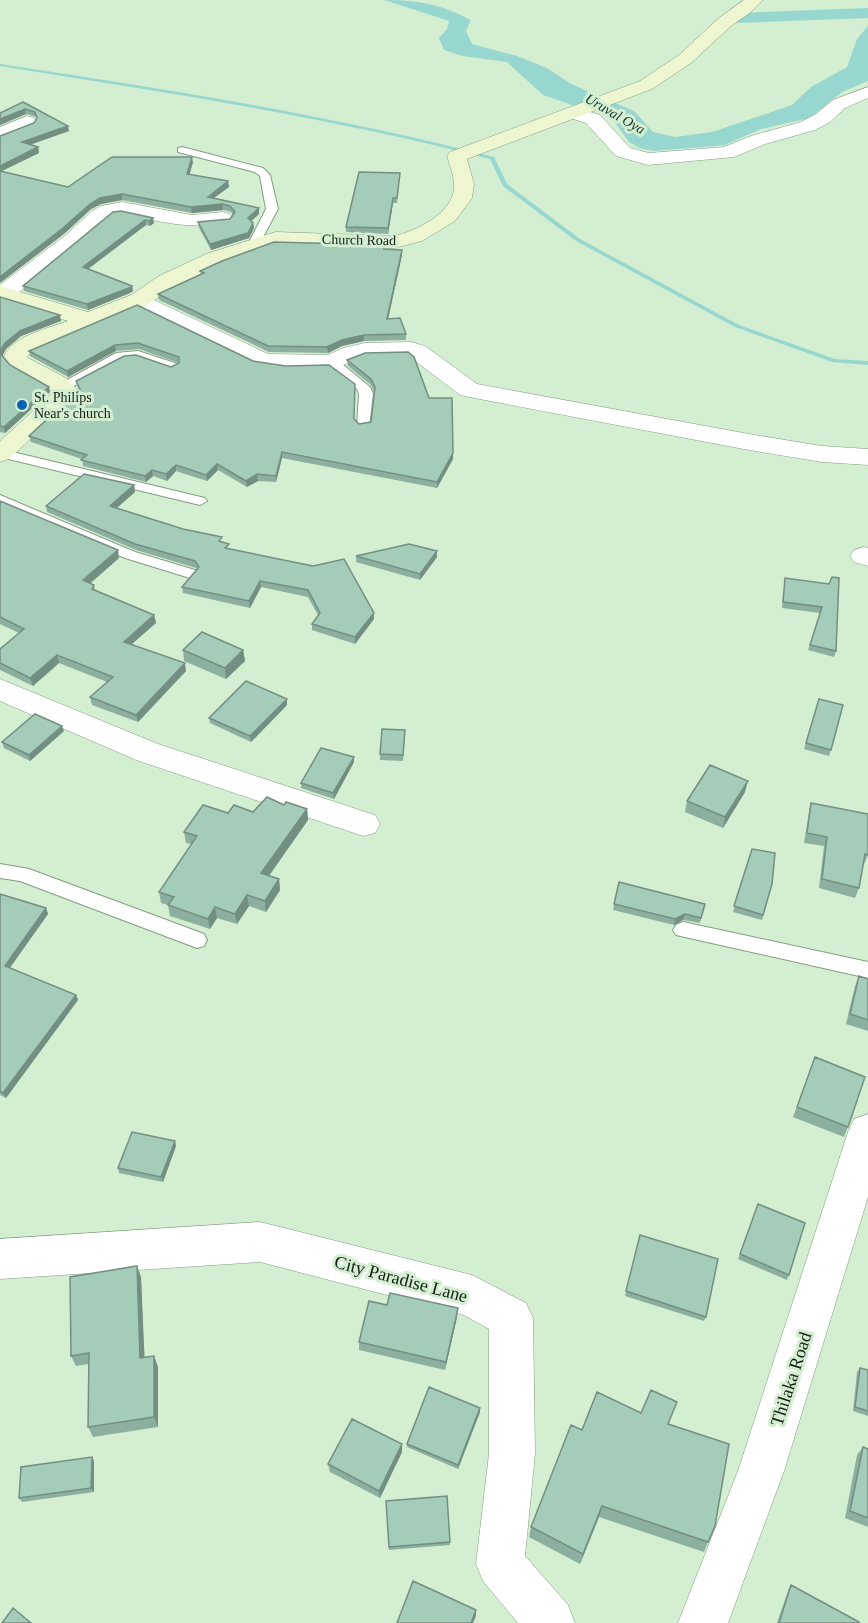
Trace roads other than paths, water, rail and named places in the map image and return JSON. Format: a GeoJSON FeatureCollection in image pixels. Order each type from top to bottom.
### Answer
{"type":"FeatureCollection","features":[{"type":"Feature","properties":{"kind":"street","name":"Church Road"},"geometry":{"type":"LineString","coordinates":[[63,386],[23,366],[15,358],[17,353],[23,346],[139,300],[166,281],[214,259],[276,238],[394,242],[410,240],[453,213],[464,190],[457,156],[505,136],[621,96],[646,85],[676,65],[725,22],[746,9],[747,4],[755,0]]}},
{"type":"Feature","properties":{"kind":"street"},"geometry":{"type":"LineString","coordinates":[[574,113],[593,119],[623,152],[648,159],[727,153],[770,136],[808,126],[823,118],[839,104],[868,92]]}},
{"type":"Feature","properties":{"kind":"street"},"geometry":{"type":"LineString","coordinates":[[0,134],[27,123]]}},
{"type":"Feature","properties":{"kind":"street"},"geometry":{"type":"LineString","coordinates":[[2,294],[74,239],[99,214],[108,210],[122,208],[192,221],[223,218]]}},
{"type":"Feature","properties":{"kind":"street"},"geometry":{"type":"LineString","coordinates":[[2,294],[89,320]]}},
{"type":"Feature","properties":{"kind":"street"},"geometry":{"type":"LineString","coordinates":[[139,300],[262,360],[283,364],[331,362],[350,353],[380,349],[411,349],[417,351],[469,390],[822,454],[868,457]]}},
{"type":"Feature","properties":{"kind":"street"},"geometry":{"type":"LineString","coordinates":[[0,453],[57,405],[68,393],[63,386]]}},
{"type":"Feature","properties":{"kind":"street"},"geometry":{"type":"LineString","coordinates":[[0,689],[147,752],[363,824]]}},
{"type":"Feature","properties":{"kind":"street","name":"Thilaka Road"},"geometry":{"type":"LineString","coordinates":[[703,1623],[761,1471],[860,1186],[868,1132]]}},
{"type":"Feature","properties":{"kind":"street","name":"City Paradise Lane"},"geometry":{"type":"LineString","coordinates":[[0,1259],[260,1242],[472,1296],[511,1318],[512,1454],[500,1564],[550,1623]]}},
{"type":"Feature","properties":{"kind":"lane"},"geometry":{"type":"LineString","coordinates":[[182,150],[259,170],[265,175],[272,209],[253,246]]}},
{"type":"Feature","properties":{"kind":"lane"},"geometry":{"type":"LineString","coordinates":[[63,386],[121,356],[138,355],[173,367]]}},
{"type":"Feature","properties":{"kind":"lane"},"geometry":{"type":"LineString","coordinates":[[331,362],[363,387],[366,394],[364,425]]}},
{"type":"Feature","properties":{"kind":"lane"},"geometry":{"type":"LineString","coordinates":[[0,453],[200,501]]}},
{"type":"Feature","properties":{"kind":"lane"},"geometry":{"type":"LineString","coordinates":[[0,499],[130,555],[190,573]]}},
{"type":"Feature","properties":{"kind":"lane"},"geometry":{"type":"LineString","coordinates":[[0,871],[22,874],[197,940]]}},
{"type":"Feature","properties":{"kind":"lane"},"geometry":{"type":"LineString","coordinates":[[683,930],[868,970]]}},
{"type":"Feature","properties":{"kind":"water","name":"Uruval Oya"},"geometry":{"type":"Polygon","coordinates":[[[384,0],[429,4],[471,20],[466,31],[472,44],[517,56],[547,68],[571,84],[634,111],[653,132],[675,137],[712,132],[792,105],[811,87],[847,67],[857,39],[868,26],[868,81],[842,92],[810,118],[761,129],[725,145],[654,151],[639,148],[629,142],[611,117],[595,108],[572,105],[543,95],[507,62],[463,56],[444,50],[439,38],[447,29],[449,21],[384,0]]]}},
{"type":"Feature","properties":{"kind":"waterway"},"geometry":{"type":"LineString","coordinates":[[735,18],[868,13]]}},
{"type":"Feature","properties":{"kind":"waterway"},"geometry":{"type":"LineString","coordinates":[[0,65],[193,95],[430,142],[492,158],[505,185],[578,240],[737,326],[834,361],[868,363]]}},
{"type":"Feature","properties":{"kind":"place","name":"St. Philips Near's church"},"geometry":{"type":"Point","coordinates":[22,405]}}]}
